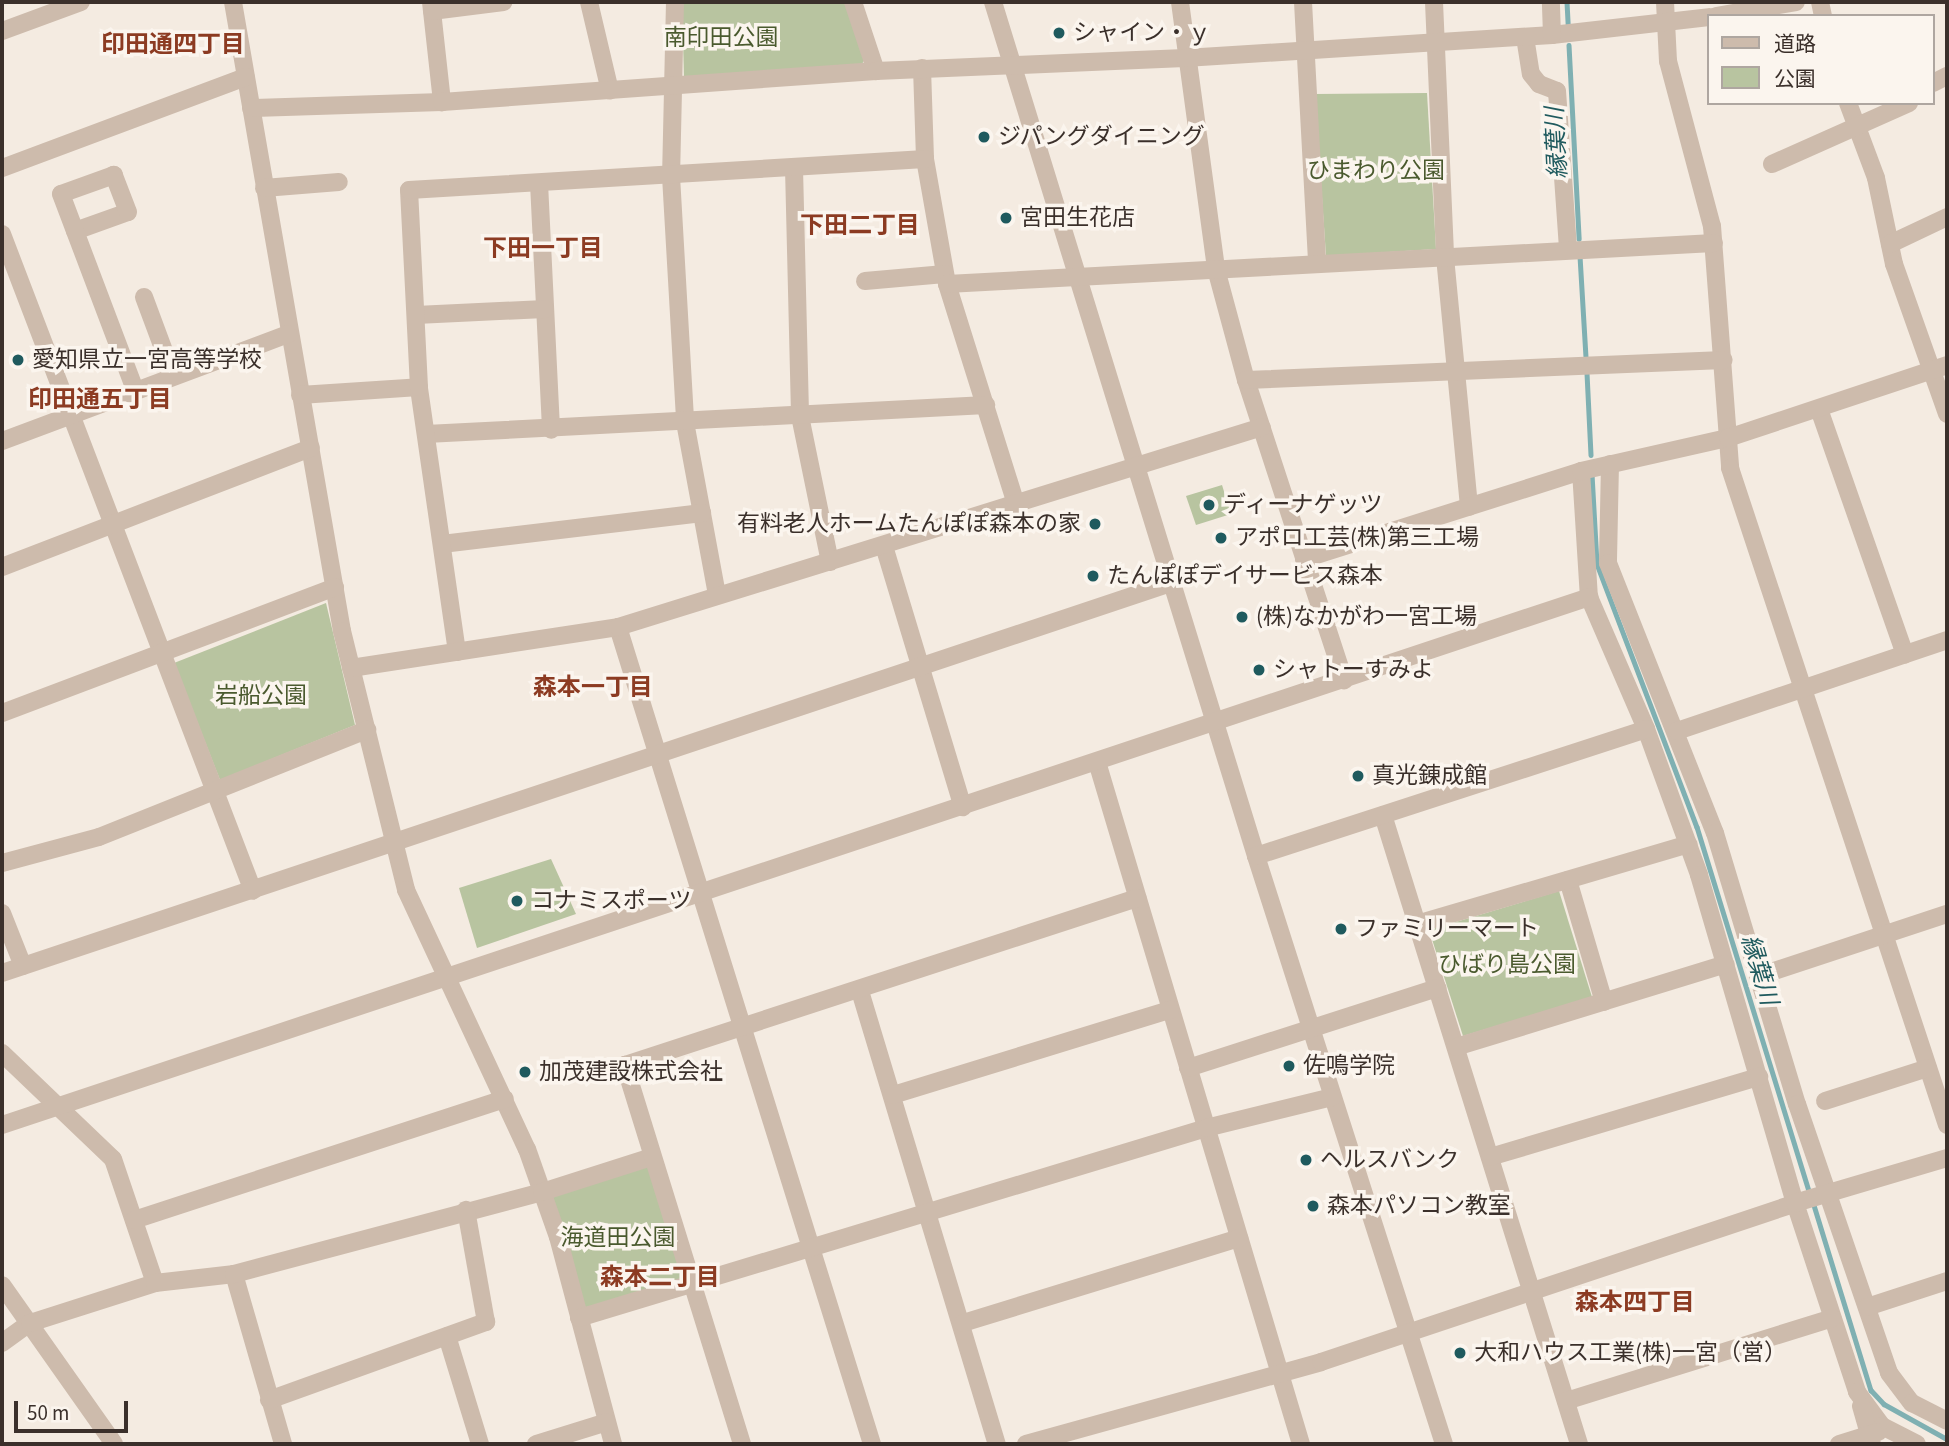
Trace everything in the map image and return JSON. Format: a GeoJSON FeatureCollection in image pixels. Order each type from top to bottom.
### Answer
{"type":"FeatureCollection","features":[{"type":"Feature","properties":{"kind":"street"},"geometry":{"type":"LineString","coordinates":[[2,31],[81,2]]}},
{"type":"Feature","properties":{"kind":"street"},"geometry":{"type":"LineString","coordinates":[[233,2],[288,334],[335,587],[351,668],[406,890],[505,1099],[542,1192],[612,1444]]}},
{"type":"Feature","properties":{"kind":"street"},"geometry":{"type":"LineString","coordinates":[[442,102],[432,6],[503,2]]}},
{"type":"Feature","properties":{"kind":"street"},"geometry":{"type":"LineString","coordinates":[[589,2],[610,91]]}},
{"type":"Feature","properties":{"kind":"street"},"geometry":{"type":"LineString","coordinates":[[675,2],[671,176],[685,422],[718,595]]}},
{"type":"Feature","properties":{"kind":"street"},"geometry":{"type":"LineString","coordinates":[[853,2],[876,71]]}},
{"type":"Feature","properties":{"kind":"street"},"geometry":{"type":"LineString","coordinates":[[993,2],[1218,722],[1256,856],[1444,1444]]}},
{"type":"Feature","properties":{"kind":"street"},"geometry":{"type":"LineString","coordinates":[[1180,2],[1185,58],[1216,270],[1246,380],[1344,680]]}},
{"type":"Feature","properties":{"kind":"street"},"geometry":{"type":"LineString","coordinates":[[1303,2],[1317,264]]}},
{"type":"Feature","properties":{"kind":"street"},"geometry":{"type":"LineString","coordinates":[[1434,2],[1445,257],[1469,507]]}},
{"type":"Feature","properties":{"kind":"street"},"geometry":{"type":"LineString","coordinates":[[1551,2],[1552,35]]}},
{"type":"Feature","properties":{"kind":"street"},"geometry":{"type":"LineString","coordinates":[[1665,2],[1668,61],[1714,243],[1730,468],[1881,936],[1947,1125]]}},
{"type":"Feature","properties":{"kind":"street"},"geometry":{"type":"LineString","coordinates":[[1727,14],[1796,2]]}},
{"type":"Feature","properties":{"kind":"street"},"geometry":{"type":"LineString","coordinates":[[251,108],[442,102],[922,68],[1185,58],[1525,37],[1666,24],[1708,17]]}},
{"type":"Feature","properties":{"kind":"street"},"geometry":{"type":"LineString","coordinates":[[1525,37],[1531,74],[1539,84],[1557,91],[1568,250]]}},
{"type":"Feature","properties":{"kind":"street"},"geometry":{"type":"LineString","coordinates":[[922,68],[925,159],[946,279],[1016,504]]}},
{"type":"Feature","properties":{"kind":"street"},"geometry":{"type":"LineString","coordinates":[[2,168],[246,77]]}},
{"type":"Feature","properties":{"kind":"street"},"geometry":{"type":"LineString","coordinates":[[1849,105],[1876,178],[1890,244],[1939,368],[1947,414]]}},
{"type":"Feature","properties":{"kind":"street"},"geometry":{"type":"LineString","coordinates":[[1772,163],[1857,130],[1905,105]]}},
{"type":"Feature","properties":{"kind":"street"},"geometry":{"type":"LineString","coordinates":[[457,652],[419,387],[409,190],[925,159]]}},
{"type":"Feature","properties":{"kind":"street"},"geometry":{"type":"LineString","coordinates":[[794,168],[800,416],[830,562]]}},
{"type":"Feature","properties":{"kind":"street"},"geometry":{"type":"LineString","coordinates":[[75,231],[128,212],[114,175],[61,194],[135,390]]}},
{"type":"Feature","properties":{"kind":"street"},"geometry":{"type":"LineString","coordinates":[[264,188],[339,183]]}},
{"type":"Feature","properties":{"kind":"street"},"geometry":{"type":"LineString","coordinates":[[539,183],[551,430]]}},
{"type":"Feature","properties":{"kind":"street"},"geometry":{"type":"LineString","coordinates":[[1890,244],[1947,217]]}},
{"type":"Feature","properties":{"kind":"street"},"geometry":{"type":"LineString","coordinates":[[2,234],[253,891]]}},
{"type":"Feature","properties":{"kind":"street"},"geometry":{"type":"LineString","coordinates":[[865,281],[1080,277],[1714,243]]}},
{"type":"Feature","properties":{"kind":"street"},"geometry":{"type":"LineString","coordinates":[[144,297],[173,375]]}},
{"type":"Feature","properties":{"kind":"street"},"geometry":{"type":"LineString","coordinates":[[416,315],[545,309]]}},
{"type":"Feature","properties":{"kind":"street"},"geometry":{"type":"LineString","coordinates":[[2,441],[288,334]]}},
{"type":"Feature","properties":{"kind":"street"},"geometry":{"type":"LineString","coordinates":[[1246,380],[1724,360]]}},
{"type":"Feature","properties":{"kind":"street"},"geometry":{"type":"LineString","coordinates":[[1304,559],[1581,471],[1728,438],[1939,368]]}},
{"type":"Feature","properties":{"kind":"street"},"geometry":{"type":"LineString","coordinates":[[300,394],[419,387]]}},
{"type":"Feature","properties":{"kind":"street"},"geometry":{"type":"LineString","coordinates":[[426,434],[551,430],[986,405]]}},
{"type":"Feature","properties":{"kind":"street"},"geometry":{"type":"LineString","coordinates":[[1819,409],[1905,654]]}},
{"type":"Feature","properties":{"kind":"street"},"geometry":{"type":"LineString","coordinates":[[351,668],[618,626],[1262,428]]}},
{"type":"Feature","properties":{"kind":"street"},"geometry":{"type":"LineString","coordinates":[[2,567],[311,448]]}},
{"type":"Feature","properties":{"kind":"street"},"geometry":{"type":"LineString","coordinates":[[1610,464],[1608,563],[1677,730],[1759,976],[1826,1194],[1898,1389],[1943,1416]]}},
{"type":"Feature","properties":{"kind":"street"},"geometry":{"type":"LineString","coordinates":[[1581,471],[1589,597],[1646,729],[1688,844],[1870,1440]]}},
{"type":"Feature","properties":{"kind":"street"},"geometry":{"type":"LineString","coordinates":[[442,544],[702,513]]}},
{"type":"Feature","properties":{"kind":"street"},"geometry":{"type":"LineString","coordinates":[[884,546],[963,807]]}},
{"type":"Feature","properties":{"kind":"street"},"geometry":{"type":"LineString","coordinates":[[2,973],[1174,582]]}},
{"type":"Feature","properties":{"kind":"street"},"geometry":{"type":"LineString","coordinates":[[2,713],[335,587]]}},
{"type":"Feature","properties":{"kind":"street"},"geometry":{"type":"LineString","coordinates":[[2,1125],[701,889],[963,807],[1589,597]]}},
{"type":"Feature","properties":{"kind":"street"},"geometry":{"type":"LineString","coordinates":[[618,626],[814,1248],[872,1444]]}},
{"type":"Feature","properties":{"kind":"street"},"geometry":{"type":"LineString","coordinates":[[1677,730],[1801,691],[1947,640]]}},
{"type":"Feature","properties":{"kind":"street"},"geometry":{"type":"LineString","coordinates":[[1256,856],[1646,729]]}},
{"type":"Feature","properties":{"kind":"street"},"geometry":{"type":"LineString","coordinates":[[2,863],[99,837],[367,730]]}},
{"type":"Feature","properties":{"kind":"street"},"geometry":{"type":"LineString","coordinates":[[1097,762],[1301,1444]]}},
{"type":"Feature","properties":{"kind":"street"},"geometry":{"type":"LineString","coordinates":[[1382,815],[1534,1293],[1579,1444]]}},
{"type":"Feature","properties":{"kind":"street"},"geometry":{"type":"LineString","coordinates":[[1417,924],[1688,844]]}},
{"type":"Feature","properties":{"kind":"street"},"geometry":{"type":"LineString","coordinates":[[1568,880],[1604,1002]]}},
{"type":"Feature","properties":{"kind":"street"},"geometry":{"type":"LineString","coordinates":[[742,1444],[625,1065],[860,991],[1137,898]]}},
{"type":"Feature","properties":{"kind":"street"},"geometry":{"type":"LineString","coordinates":[[2,913],[23,966]]}},
{"type":"Feature","properties":{"kind":"street"},"geometry":{"type":"LineString","coordinates":[[1759,976],[1947,914]]}},
{"type":"Feature","properties":{"kind":"street"},"geometry":{"type":"LineString","coordinates":[[1456,1047],[1726,964]]}},
{"type":"Feature","properties":{"kind":"street"},"geometry":{"type":"LineString","coordinates":[[1188,1068],[1437,988]]}},
{"type":"Feature","properties":{"kind":"street"},"geometry":{"type":"LineString","coordinates":[[860,991],[930,1212],[997,1444]]}},
{"type":"Feature","properties":{"kind":"street"},"geometry":{"type":"LineString","coordinates":[[893,1095],[1170,1010]]}},
{"type":"Feature","properties":{"kind":"street"},"geometry":{"type":"LineString","coordinates":[[2,1053],[61,1105],[113,1159],[155,1283]]}},
{"type":"Feature","properties":{"kind":"street"},"geometry":{"type":"LineString","coordinates":[[1825,1101],[1927,1068]]}},
{"type":"Feature","properties":{"kind":"street"},"geometry":{"type":"LineString","coordinates":[[1490,1157],[1759,1077]]}},
{"type":"Feature","properties":{"kind":"street"},"geometry":{"type":"LineString","coordinates":[[579,1318],[1206,1128],[1332,1097]]}},
{"type":"Feature","properties":{"kind":"street"},"geometry":{"type":"LineString","coordinates":[[134,1220],[505,1099]]}},
{"type":"Feature","properties":{"kind":"street"},"geometry":{"type":"LineString","coordinates":[[2,1343],[30,1323],[155,1283],[234,1274],[466,1210],[542,1192],[652,1157]]}},
{"type":"Feature","properties":{"kind":"street"},"geometry":{"type":"LineString","coordinates":[[1026,1444],[1409,1334],[1798,1203],[1947,1158]]}},
{"type":"Feature","properties":{"kind":"street"},"geometry":{"type":"LineString","coordinates":[[269,1400],[486,1322],[466,1210]]}},
{"type":"Feature","properties":{"kind":"street"},"geometry":{"type":"LineString","coordinates":[[963,1323],[1239,1238]]}},
{"type":"Feature","properties":{"kind":"street"},"geometry":{"type":"LineString","coordinates":[[234,1274],[283,1444]]}},
{"type":"Feature","properties":{"kind":"street"},"geometry":{"type":"LineString","coordinates":[[1867,1307],[1947,1281]]}},
{"type":"Feature","properties":{"kind":"street"},"geometry":{"type":"LineString","coordinates":[[2,1285],[114,1444]]}},
{"type":"Feature","properties":{"kind":"street"},"geometry":{"type":"LineString","coordinates":[[1566,1401],[1832,1318]]}},
{"type":"Feature","properties":{"kind":"street"},"geometry":{"type":"LineString","coordinates":[[447,1336],[480,1444]]}},
{"type":"Feature","properties":{"kind":"street"},"geometry":{"type":"LineString","coordinates":[[1857,1392],[1866,1411],[1888,1429],[1917,1444]]}},
{"type":"Feature","properties":{"kind":"street"},"geometry":{"type":"LineString","coordinates":[[536,1444],[607,1422]]}},
{"type":"Feature","properties":{"kind":"street"},"geometry":{"type":"LineString","coordinates":[[1839,1444],[1870,1440],[1888,1429]]}},
{"type":"Feature","properties":{"kind":"green space","name":"南印田公園"},"geometry":{"type":"Polygon","coordinates":[[[682,2],[846,2],[865,59],[862,64],[684,78],[682,2]]]}},
{"type":"Feature","properties":{"kind":"green space","name":"ひまわり公園"},"geometry":{"type":"Polygon","coordinates":[[[1427,93],[1436,249],[1326,256],[1315,94],[1427,93]]]}},
{"type":"Feature","properties":{"kind":"green space","name":"ディーナゲッツ"},"geometry":{"type":"Polygon","coordinates":[[[1222,485],[1231,514],[1196,525],[1186,496],[1222,485]]]}},
{"type":"Feature","properties":{"kind":"green space","name":"岩船公園"},"geometry":{"type":"Polygon","coordinates":[[[326,603],[355,725],[220,780],[174,663],[326,603]]]}},
{"type":"Feature","properties":{"kind":"green space","name":"コナミスポーツ"},"geometry":{"type":"Polygon","coordinates":[[[551,859],[576,914],[477,948],[459,888],[551,859]]]}},
{"type":"Feature","properties":{"kind":"green space","name":"ひばり島公園"},"geometry":{"type":"Polygon","coordinates":[[[1559,891],[1592,997],[1463,1036],[1429,930],[1559,891]]]}},
{"type":"Feature","properties":{"kind":"green space","name":"海道田公園"},"geometry":{"type":"Polygon","coordinates":[[[649,1165],[688,1280],[584,1309],[551,1195],[649,1165]]]}},
{"type":"Feature","properties":{"kind":"waterway","name":"縁葉川"},"geometry":{"type":"LineString","coordinates":[[1567,2],[1568,24]]}},
{"type":"Feature","properties":{"kind":"waterway","name":"縁葉川"},"geometry":{"type":"LineString","coordinates":[[1569,45],[1579,239]]}},
{"type":"Feature","properties":{"kind":"waterway","name":"縁葉川"},"geometry":{"type":"LineString","coordinates":[[1580,256],[1586,356]]}},
{"type":"Feature","properties":{"kind":"waterway","name":"縁葉川"},"geometry":{"type":"LineString","coordinates":[[1587,373],[1591,455]]}},
{"type":"Feature","properties":{"kind":"waterway","name":"縁葉川"},"geometry":{"type":"LineString","coordinates":[[1592,474],[1597,564],[1697,827],[1810,1194]]}},
{"type":"Feature","properties":{"kind":"waterway","name":"縁葉川"},"geometry":{"type":"LineString","coordinates":[[1813,1202],[1871,1390],[1884,1404],[1947,1439]]}},
{"type":"Feature","properties":{"kind":"place","name":"シャイン・ｙ"},"geometry":{"type":"Point","coordinates":[1059,33]}},
{"type":"Feature","properties":{"kind":"place","name":"ジパングダイニング"},"geometry":{"type":"Point","coordinates":[984,137]}},
{"type":"Feature","properties":{"kind":"place","name":"宮田生花店"},"geometry":{"type":"Point","coordinates":[1006,218]}},
{"type":"Feature","properties":{"kind":"place","name":"愛知県立一宮高等学校"},"geometry":{"type":"Point","coordinates":[18,360]}},
{"type":"Feature","properties":{"kind":"place","name":"ディーナゲッツ"},"geometry":{"type":"Point","coordinates":[1209,505]}},
{"type":"Feature","properties":{"kind":"place","name":"有料老人ホームたんぽぽ森本の家"},"geometry":{"type":"Point","coordinates":[1095,524]}},
{"type":"Feature","properties":{"kind":"place","name":"アポロ工芸(株)第三工場"},"geometry":{"type":"Point","coordinates":[1221,538]}},
{"type":"Feature","properties":{"kind":"place","name":"たんぽぽデイサービス森本"},"geometry":{"type":"Point","coordinates":[1093,576]}},
{"type":"Feature","properties":{"kind":"place","name":"(株)なかがわ一宮工場"},"geometry":{"type":"Point","coordinates":[1242,617]}},
{"type":"Feature","properties":{"kind":"place","name":"シャトーすみよ"},"geometry":{"type":"Point","coordinates":[1259,670]}},
{"type":"Feature","properties":{"kind":"place","name":"真光錬成館"},"geometry":{"type":"Point","coordinates":[1358,776]}},
{"type":"Feature","properties":{"kind":"place","name":"コナミスポーツ"},"geometry":{"type":"Point","coordinates":[517,901]}},
{"type":"Feature","properties":{"kind":"place","name":"ファミリーマート"},"geometry":{"type":"Point","coordinates":[1341,929]}},
{"type":"Feature","properties":{"kind":"place","name":"佐鳴学院"},"geometry":{"type":"Point","coordinates":[1289,1066]}},
{"type":"Feature","properties":{"kind":"place","name":"加茂建設株式会社"},"geometry":{"type":"Point","coordinates":[525,1072]}},
{"type":"Feature","properties":{"kind":"place","name":"ヘルスバンク"},"geometry":{"type":"Point","coordinates":[1306,1160]}},
{"type":"Feature","properties":{"kind":"place","name":"森本パソコン教室"},"geometry":{"type":"Point","coordinates":[1313,1206]}},
{"type":"Feature","properties":{"kind":"place","name":"大和ハウス工業(株)一宮（営）"},"geometry":{"type":"Point","coordinates":[1460,1353]}},
{"type":"Feature","properties":{"kind":"district","name":"印田通四丁目"},"geometry":{"type":"Point","coordinates":[173,45]}},
{"type":"Feature","properties":{"kind":"district","name":"下田二丁目"},"geometry":{"type":"Point","coordinates":[860,226]}},
{"type":"Feature","properties":{"kind":"district","name":"下田一丁目"},"geometry":{"type":"Point","coordinates":[543,249]}},
{"type":"Feature","properties":{"kind":"district","name":"印田通五丁目"},"geometry":{"type":"Point","coordinates":[100,400]}},
{"type":"Feature","properties":{"kind":"district","name":"森本一丁目"},"geometry":{"type":"Point","coordinates":[593,688]}},
{"type":"Feature","properties":{"kind":"district","name":"森本二丁目"},"geometry":{"type":"Point","coordinates":[660,1278]}},
{"type":"Feature","properties":{"kind":"district","name":"森本四丁目"},"geometry":{"type":"Point","coordinates":[1635,1303]}}]}
